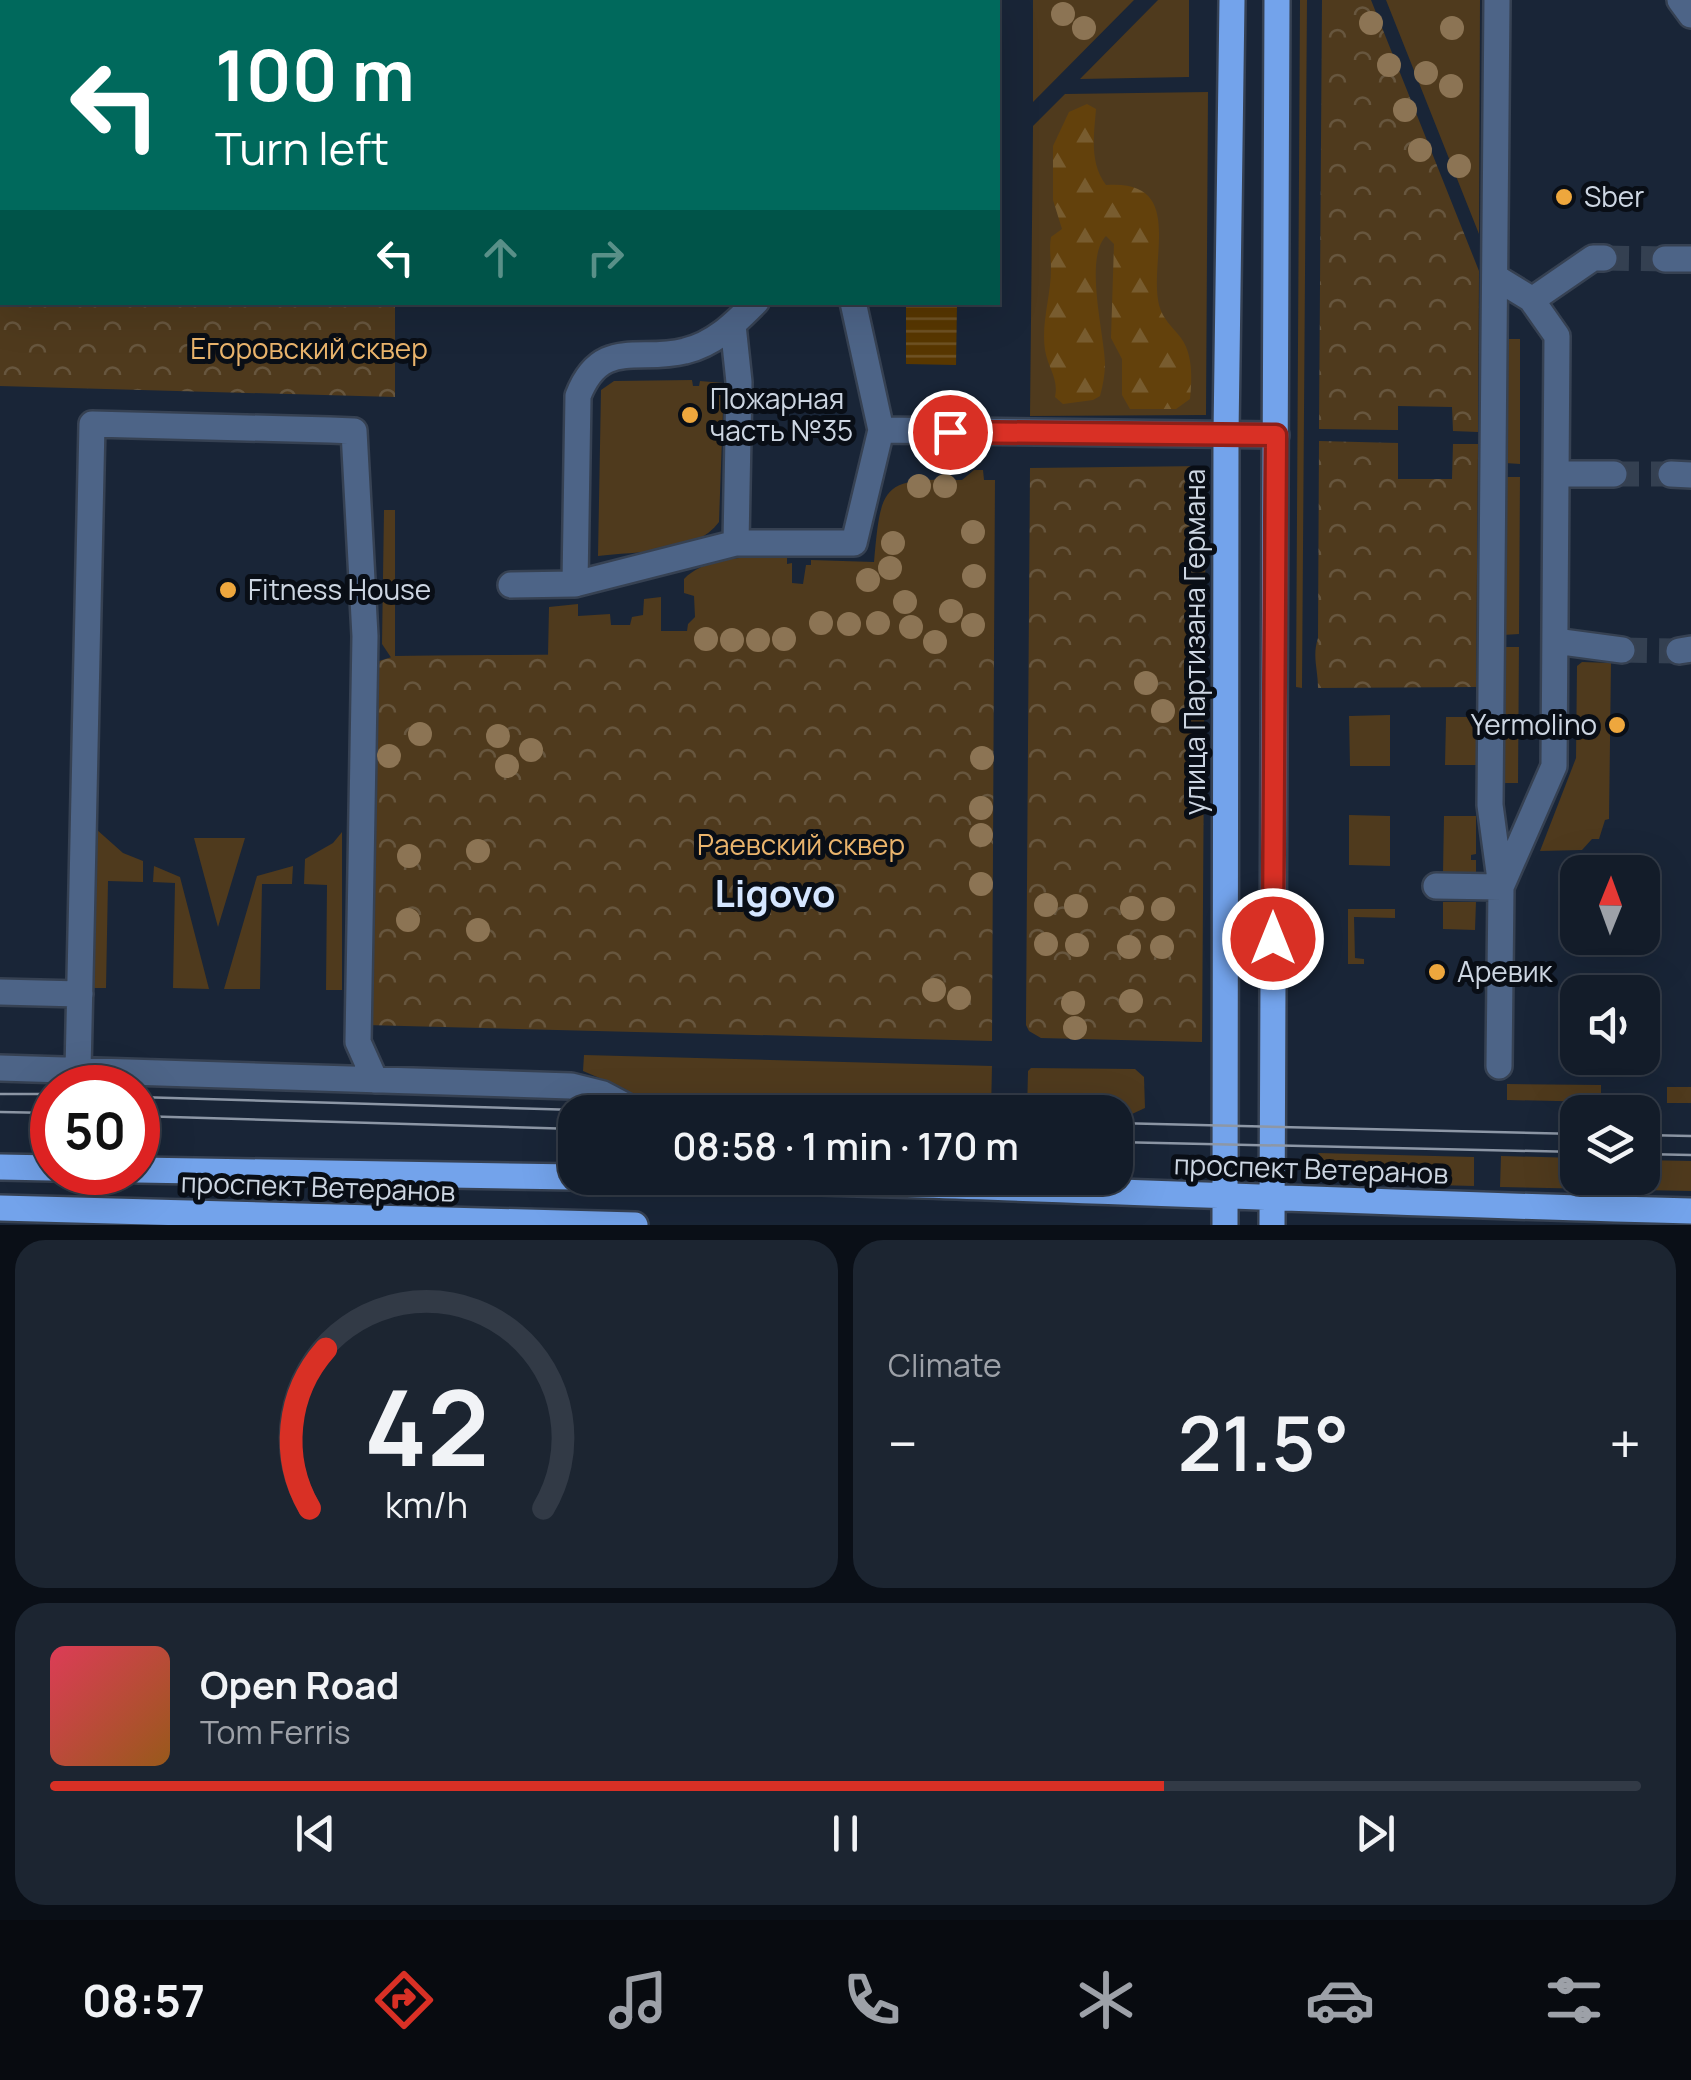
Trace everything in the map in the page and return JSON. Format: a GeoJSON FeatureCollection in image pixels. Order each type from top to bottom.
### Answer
{"type":"FeatureCollection","features":[{"type":"Feature","properties":{"kind":"main road","name":"улица Партизана Германа"},"geometry":{"type":"LineString","coordinates":[[1225,1225],[1226,434],[1232,0]]}},
{"type":"Feature","properties":{"kind":"main road"},"geometry":{"type":"LineString","coordinates":[[1272,1225],[1278,0]]}},
{"type":"Feature","properties":{"kind":"main road"},"geometry":{"type":"LineString","coordinates":[[0,1167],[30,1168]]}},
{"type":"Feature","properties":{"kind":"main road","name":"проспект Ветеранов"},"geometry":{"type":"LineString","coordinates":[[160,1170],[558,1176]]}},
{"type":"Feature","properties":{"kind":"main road","name":"проспект Ветеранов"},"geometry":{"type":"LineString","coordinates":[[1133,1193],[1691,1211]]}},
{"type":"Feature","properties":{"kind":"main road","name":"проспект Ветеранов"},"geometry":{"type":"LineString","coordinates":[[0,1208],[634,1225]]}},
{"type":"Feature","properties":{"kind":"street"},"geometry":{"type":"LineString","coordinates":[[1497,0],[1490,805],[1501,887],[1498,1066]]}},
{"type":"Feature","properties":{"kind":"street"},"geometry":{"type":"LineString","coordinates":[[1680,0],[1691,15]]}},
{"type":"Feature","properties":{"kind":"street"},"geometry":{"type":"LineString","coordinates":[[1532,300],[1593,258],[1604,258]]}},
{"type":"Feature","properties":{"kind":"street"},"geometry":{"type":"LineString","coordinates":[[1495,278],[1532,300],[1556,336],[1554,766],[1501,887]]}},
{"type":"Feature","properties":{"kind":"street"},"geometry":{"type":"LineString","coordinates":[[575,584],[578,396],[587,374],[606,360],[633,354],[683,352],[712,342],[753,305]]}},
{"type":"Feature","properties":{"kind":"street"},"geometry":{"type":"LineString","coordinates":[[511,585],[575,584],[736,543],[854,543],[881,430],[854,305]]}},
{"type":"Feature","properties":{"kind":"street"},"geometry":{"type":"LineString","coordinates":[[733,325],[738,382],[736,543]]}},
{"type":"Feature","properties":{"kind":"street"},"geometry":{"type":"LineString","coordinates":[[78,1065],[92,424],[354,431],[365,636],[358,1042],[375,1080]]}},
{"type":"Feature","properties":{"kind":"street"},"geometry":{"type":"LineString","coordinates":[[881,430],[1276,435]]}},
{"type":"Feature","properties":{"kind":"street"},"geometry":{"type":"LineString","coordinates":[[1556,474],[1614,474]]}},
{"type":"Feature","properties":{"kind":"street"},"geometry":{"type":"LineString","coordinates":[[1555,641],[1622,650]]}},
{"type":"Feature","properties":{"kind":"street"},"geometry":{"type":"LineString","coordinates":[[1436,886],[1501,887]]}},
{"type":"Feature","properties":{"kind":"street"},"geometry":{"type":"LineString","coordinates":[[0,992],[80,994]]}},
{"type":"Feature","properties":{"kind":"street"},"geometry":{"type":"LineString","coordinates":[[0,1068],[30,1069]]}},
{"type":"Feature","properties":{"kind":"street"},"geometry":{"type":"LineString","coordinates":[[160,1073],[571,1086],[604,1095]]}},
{"type":"Feature","properties":{"kind":"green space"},"geometry":{"type":"Polygon","coordinates":[[[1033,0],[1134,0],[1033,102],[1033,0]]]}},
{"type":"Feature","properties":{"kind":"green space"},"geometry":{"type":"Polygon","coordinates":[[[1158,0],[1189,0],[1189,77],[1080,79],[1158,0]]]}},
{"type":"Feature","properties":{"kind":"green space"},"geometry":{"type":"Polygon","coordinates":[[[1300,0],[1307,0],[1302,688],[1296,687],[1300,0]]]}},
{"type":"Feature","properties":{"kind":"green space"},"geometry":{"type":"Polygon","coordinates":[[[1322,0],[1371,0],[1479,271],[1478,432],[1453,431],[1452,407],[1398,406],[1398,430],[1319,429],[1322,0]]]}},
{"type":"Feature","properties":{"kind":"green space"},"geometry":{"type":"Polygon","coordinates":[[[1386,0],[1480,0],[1479,234],[1386,0]]]}},
{"type":"Feature","properties":{"kind":"green space"},"geometry":{"type":"Polygon","coordinates":[[[1208,92],[1206,415],[1030,416],[1033,126],[1065,94],[1208,92]]]}},
{"type":"Feature","properties":{"kind":"green space"},"geometry":{"type":"Polygon","coordinates":[[[1087,104],[1096,109],[1095,158],[1106,185],[1131,187],[1147,195],[1155,208],[1159,225],[1159,305],[1185,344],[1191,367],[1190,399],[1176,409],[1130,409],[1122,395],[1122,359],[1111,338],[1114,244],[1106,236],[1096,261],[1105,363],[1100,396],[1063,404],[1055,397],[1056,385],[1044,340],[1051,237],[1062,229],[1053,200],[1053,146],[1069,112],[1087,104]]]}},
{"type":"Feature","properties":{"kind":"green space","name":"Егоровский сквер"},"geometry":{"type":"Polygon","coordinates":[[[0,305],[395,305],[395,397],[0,386],[0,305]]]}},
{"type":"Feature","properties":{"kind":"green space"},"geometry":{"type":"Polygon","coordinates":[[[1505,339],[1520,339],[1520,464],[1505,463],[1505,339]]]}},
{"type":"Feature","properties":{"kind":"green space"},"geometry":{"type":"Polygon","coordinates":[[[692,380],[693,386],[699,386],[700,381],[724,383],[719,522],[695,541],[680,546],[598,556],[601,390],[614,381],[692,380]]]}},
{"type":"Feature","properties":{"kind":"green space"},"geometry":{"type":"Polygon","coordinates":[[[1319,441],[1398,443],[1398,479],[1452,479],[1453,444],[1478,444],[1476,687],[1318,688],[1315,657],[1319,441]]]}},
{"type":"Feature","properties":{"kind":"green space"},"geometry":{"type":"Polygon","coordinates":[[[1206,466],[1202,1042],[1041,1038],[1026,1025],[1030,468],[1206,466]]]}},
{"type":"Feature","properties":{"kind":"green space"},"geometry":{"type":"Polygon","coordinates":[[[974,470],[983,470],[984,480],[995,480],[994,651],[958,679],[406,680],[382,644],[384,510],[395,510],[395,656],[548,655],[549,607],[578,604],[578,616],[610,614],[611,625],[630,625],[632,617],[643,615],[644,599],[661,597],[661,631],[687,631],[695,617],[694,596],[684,593],[684,579],[706,565],[733,559],[787,558],[787,564],[792,563],[792,583],[803,584],[806,565],[811,565],[811,560],[874,562],[879,516],[891,491],[915,481],[962,480],[974,470]]]}},
{"type":"Feature","properties":{"kind":"green space"},"geometry":{"type":"Polygon","coordinates":[[[1504,477],[1520,477],[1519,634],[1503,635],[1504,477]]]}},
{"type":"Feature","properties":{"kind":"green space"},"geometry":{"type":"Polygon","coordinates":[[[1504,647],[1519,647],[1518,783],[1502,783],[1504,647]]]}},
{"type":"Feature","properties":{"kind":"green space","name":"Раевский сквер"},"geometry":{"type":"Polygon","coordinates":[[[994,651],[992,1041],[366,1025],[379,661],[395,656],[994,651]]]}},
{"type":"Feature","properties":{"kind":"green space"},"geometry":{"type":"Polygon","coordinates":[[[1582,662],[1611,663],[1609,819],[1605,820],[1599,839],[1592,839],[1582,850],[1540,851],[1576,758],[1577,666],[1582,662]]]}},
{"type":"Feature","properties":{"kind":"green space"},"geometry":{"type":"Polygon","coordinates":[[[1390,715],[1390,766],[1350,766],[1349,716],[1390,715]]]}},
{"type":"Feature","properties":{"kind":"green space"},"geometry":{"type":"Polygon","coordinates":[[[1446,717],[1476,717],[1476,765],[1445,765],[1446,717]]]}},
{"type":"Feature","properties":{"kind":"green space"},"geometry":{"type":"Polygon","coordinates":[[[1349,815],[1390,816],[1390,866],[1349,865],[1349,815]]]}},
{"type":"Feature","properties":{"kind":"green space"},"geometry":{"type":"Polygon","coordinates":[[[1444,816],[1476,816],[1476,854],[1471,855],[1471,860],[1476,860],[1476,873],[1443,873],[1444,816]]]}},
{"type":"Feature","properties":{"kind":"green space"},"geometry":{"type":"Polygon","coordinates":[[[96,829],[123,853],[143,861],[143,882],[108,881],[106,988],[91,988],[96,829]]]}},
{"type":"Feature","properties":{"kind":"green space"},"geometry":{"type":"Polygon","coordinates":[[[342,832],[342,990],[326,990],[327,885],[304,884],[305,859],[333,843],[342,832]]]}},
{"type":"Feature","properties":{"kind":"green space"},"geometry":{"type":"Polygon","coordinates":[[[194,838],[245,838],[218,927],[194,838]]]}},
{"type":"Feature","properties":{"kind":"green space"},"geometry":{"type":"Polygon","coordinates":[[[154,866],[180,877],[209,989],[173,988],[175,883],[153,882],[154,866]]]}},
{"type":"Feature","properties":{"kind":"green space"},"geometry":{"type":"Polygon","coordinates":[[[293,866],[292,884],[262,884],[260,989],[224,989],[257,876],[293,866]]]}},
{"type":"Feature","properties":{"kind":"green space"},"geometry":{"type":"Polygon","coordinates":[[[1443,902],[1476,902],[1475,930],[1443,929],[1443,902]]]}},
{"type":"Feature","properties":{"kind":"green space"},"geometry":{"type":"Polygon","coordinates":[[[1348,909],[1395,909],[1395,918],[1354,917],[1355,958],[1364,959],[1364,964],[1348,964],[1348,909]]]}},
{"type":"Feature","properties":{"kind":"green space"},"geometry":{"type":"Polygon","coordinates":[[[584,1055],[992,1066],[991,1095],[635,1095],[583,1071],[584,1055]]]}},
{"type":"Feature","properties":{"kind":"green space"},"geometry":{"type":"Polygon","coordinates":[[[1135,1069],[1144,1077],[1145,1108],[1133,1114],[1133,1095],[1027,1095],[1028,1071],[1135,1069]]]}},
{"type":"Feature","properties":{"kind":"green space"},"geometry":{"type":"Polygon","coordinates":[[[1507,1084],[1601,1085],[1601,1095],[1560,1095],[1560,1101],[1507,1100],[1507,1084]]]}},
{"type":"Feature","properties":{"kind":"green space"},"geometry":{"type":"Polygon","coordinates":[[[1667,1087],[1691,1087],[1691,1103],[1667,1103],[1667,1087]]]}},
{"type":"Feature","properties":{"kind":"green space"},"geometry":{"type":"Polygon","coordinates":[[[1318,1153],[1474,1157],[1474,1186],[1356,1183],[1335,1174],[1318,1153]]]}},
{"type":"Feature","properties":{"kind":"green space"},"geometry":{"type":"Polygon","coordinates":[[[1501,1156],[1560,1158],[1560,1188],[1500,1187],[1501,1156]]]}},
{"type":"Feature","properties":{"kind":"green space"},"geometry":{"type":"Polygon","coordinates":[[[1660,1160],[1691,1161],[1691,1191],[1660,1190],[1660,1160]]]}},
{"type":"Feature","properties":{"kind":"shaded area"},"geometry":{"type":"Polygon","coordinates":[[[906,305],[957,305],[956,365],[906,364],[906,305]]]}},
{"type":"Feature","properties":{"kind":"tunnel"},"geometry":{"type":"LineString","coordinates":[[1604,258],[1665,259]]}},
{"type":"Feature","properties":{"kind":"tunnel"},"geometry":{"type":"LineString","coordinates":[[1614,474],[1671,474]]}},
{"type":"Feature","properties":{"kind":"tunnel"},"geometry":{"type":"LineString","coordinates":[[1622,650],[1679,651]]}},
{"type":"Feature","properties":{"kind":"tram line"},"geometry":{"type":"LineString","coordinates":[[0,1094],[30,1094]]}},
{"type":"Feature","properties":{"kind":"tram line"},"geometry":{"type":"LineString","coordinates":[[160,1098],[558,1109]]}},
{"type":"Feature","properties":{"kind":"tram line"},"geometry":{"type":"LineString","coordinates":[[0,1112],[30,1113]]}},
{"type":"Feature","properties":{"kind":"tram line"},"geometry":{"type":"LineString","coordinates":[[160,1117],[558,1128]]}},
{"type":"Feature","properties":{"kind":"tram line"},"geometry":{"type":"LineString","coordinates":[[1133,1123],[1560,1134]]}},
{"type":"Feature","properties":{"kind":"tram line"},"geometry":{"type":"LineString","coordinates":[[1660,1135],[1691,1136]]}},
{"type":"Feature","properties":{"kind":"tram line"},"geometry":{"type":"LineString","coordinates":[[1133,1142],[1560,1152]]}},
{"type":"Feature","properties":{"kind":"tram line"},"geometry":{"type":"LineString","coordinates":[[1660,1154],[1691,1155]]}},
{"type":"Feature","properties":{"kind":"place","name":"Sber"},"geometry":{"type":"Point","coordinates":[1564,197]}},
{"type":"Feature","properties":{"kind":"place","name":"Пожарная часть №35"},"geometry":{"type":"Point","coordinates":[690,415]}},
{"type":"Feature","properties":{"kind":"place","name":"Fitness House"},"geometry":{"type":"Point","coordinates":[228,590]}},
{"type":"Feature","properties":{"kind":"place","name":"Yermolino"},"geometry":{"type":"Point","coordinates":[1617,725]}},
{"type":"Feature","properties":{"kind":"place","name":"Аревик"},"geometry":{"type":"Point","coordinates":[1437,972]}},
{"type":"Feature","properties":{"kind":"district","name":"Ligovo"},"geometry":{"type":"Point","coordinates":[775,894]}},
{"type":"Feature","properties":{"kind":"route"},"geometry":{"type":"LineString","coordinates":[[950,432],[1276,435],[1273,939]]}}]}
